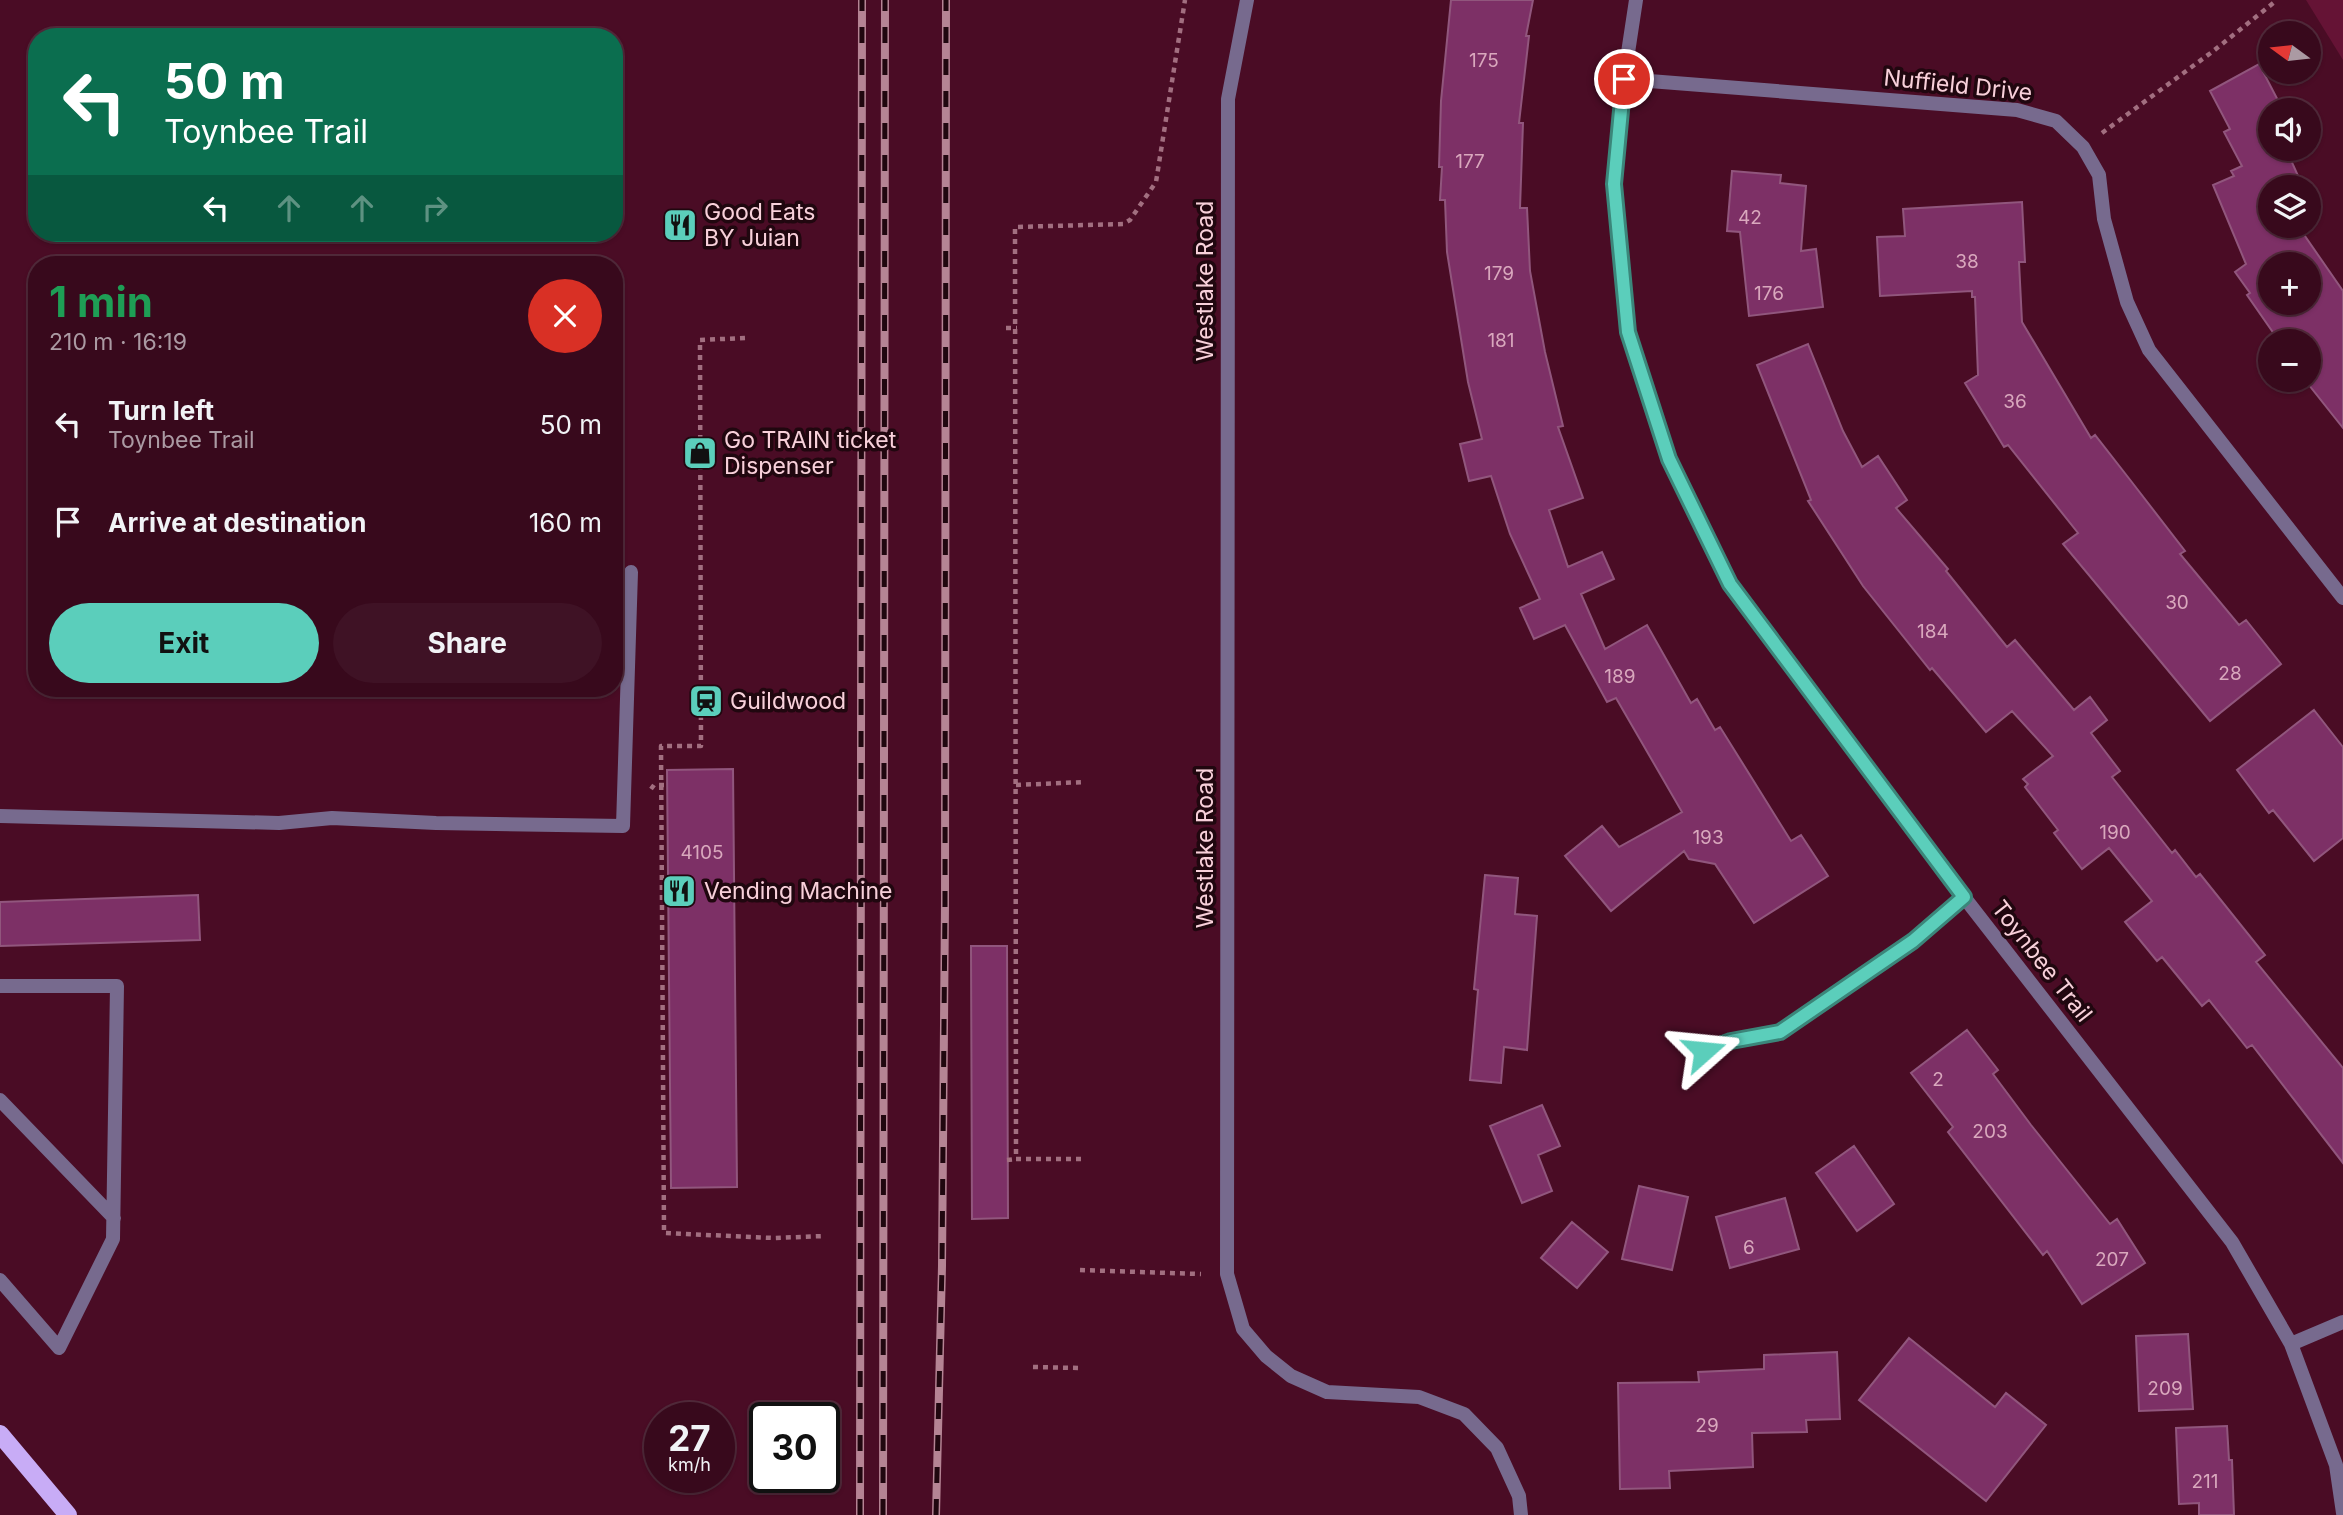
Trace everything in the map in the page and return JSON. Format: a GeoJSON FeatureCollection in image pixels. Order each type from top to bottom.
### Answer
{"type":"FeatureCollection","features":[{"type":"Feature","properties":{"kind":"main road"},"geometry":{"type":"LineString","coordinates":[[0,1434],[68,1515]]}},
{"type":"Feature","properties":{"kind":"street","name":"Westlake Road"},"geometry":{"type":"LineString","coordinates":[[1247,0],[1228,99],[1227,1274],[1244,1329],[1266,1356],[1291,1376],[1327,1392],[1419,1397],[1464,1414],[1497,1448],[1519,1496],[1521,1515]]}},
{"type":"Feature","properties":{"kind":"street","name":"Toynbee Trail"},"geometry":{"type":"LineString","coordinates":[[1636,0],[1624,79],[1614,184],[1628,332],[1669,459],[1730,584],[1964,897],[2232,1242],[2291,1344],[2336,1465],[2343,1513]]}},
{"type":"Feature","properties":{"kind":"street","name":"Nuffield Drive"},"geometry":{"type":"LineString","coordinates":[[1624,79],[2017,110],[2056,121],[2083,147],[2099,175],[2104,219],[2127,302],[2149,350],[2343,598]]}},
{"type":"Feature","properties":{"kind":"street"},"geometry":{"type":"LineString","coordinates":[[0,816],[279,823],[332,818],[436,824],[623,826],[631,572]]}},
{"type":"Feature","properties":{"kind":"street"},"geometry":{"type":"LineString","coordinates":[[1704,1051],[1731,1041],[1780,1032],[1913,941],[1964,897]]}},
{"type":"Feature","properties":{"kind":"street"},"geometry":{"type":"LineString","coordinates":[[0,986],[117,985],[113,1239],[59,1348],[0,1280]]}},
{"type":"Feature","properties":{"kind":"street"},"geometry":{"type":"LineString","coordinates":[[0,1100],[114,1218]]}},
{"type":"Feature","properties":{"kind":"street"},"geometry":{"type":"LineString","coordinates":[[2291,1344],[2343,1322]]}},
{"type":"Feature","properties":{"kind":"path"},"geometry":{"type":"LineString","coordinates":[[1016,1160],[1015,227],[1124,224],[1130,220],[1156,182],[1185,0]]}},
{"type":"Feature","properties":{"kind":"path"},"geometry":{"type":"LineString","coordinates":[[2083,147],[2212,52],[2277,0]]}},
{"type":"Feature","properties":{"kind":"path"},"geometry":{"type":"LineString","coordinates":[[1006,328],[1017,328]]}},
{"type":"Feature","properties":{"kind":"path"},"geometry":{"type":"LineString","coordinates":[[745,338],[700,340],[701,746],[661,746],[664,1233],[774,1238],[825,1236]]}},
{"type":"Feature","properties":{"kind":"path"},"geometry":{"type":"LineString","coordinates":[[1016,785],[1085,782]]}},
{"type":"Feature","properties":{"kind":"path"},"geometry":{"type":"LineString","coordinates":[[1007,1160],[1081,1159]]}},
{"type":"Feature","properties":{"kind":"path"},"geometry":{"type":"LineString","coordinates":[[1080,1270],[1227,1274]]}},
{"type":"Feature","properties":{"kind":"path"},"geometry":{"type":"LineString","coordinates":[[1033,1367],[1080,1367]]}},
{"type":"Feature","properties":{"kind":"shaded area"},"geometry":{"type":"Polygon","coordinates":[[[2306,0],[2343,0],[2343,60],[2321,21],[2306,0]]]}},
{"type":"Feature","properties":{"kind":"building"},"geometry":{"type":"Polygon","coordinates":[[[1451,0],[1533,0],[1526,36],[1529,36],[1519,123],[1523,123],[1520,208],[1527,208],[1530,271],[1545,352],[1563,426],[1558,427],[1583,498],[1549,510],[1568,567],[1602,552],[1614,579],[1581,594],[1605,649],[1647,625],[1691,703],[1697,699],[1715,730],[1720,727],[1791,841],[1801,835],[1828,876],[1754,923],[1715,864],[1689,859],[1684,851],[1611,911],[1565,856],[1602,826],[1619,847],[1682,812],[1616,698],[1607,702],[1565,625],[1534,639],[1520,608],[1540,599],[1510,534],[1491,476],[1469,481],[1460,444],[1482,439],[1468,382],[1447,252],[1445,200],[1440,200],[1441,101],[1451,0]]]}},
{"type":"Feature","properties":{"kind":"building"},"geometry":{"type":"Polygon","coordinates":[[[2258,65],[2258,84],[2269,84],[2277,98],[2258,98],[2258,161],[2291,161],[2298,175],[2258,175],[2258,238],[2306,238],[2316,252],[2258,252],[2258,311],[2247,295],[2250,293],[2235,272],[2246,264],[2213,185],[2234,176],[2231,171],[2242,166],[2224,132],[2230,129],[2210,91],[2258,65]]]}},
{"type":"Feature","properties":{"kind":"building"},"geometry":{"type":"Polygon","coordinates":[[[1732,171],[1781,175],[1780,183],[1806,186],[1801,251],[1816,249],[1823,307],[1749,316],[1740,232],[1727,231],[1732,171]]]}},
{"type":"Feature","properties":{"kind":"building"},"geometry":{"type":"Polygon","coordinates":[[[2022,202],[2025,262],[2019,262],[2022,322],[2091,438],[2095,435],[2185,551],[2180,554],[2239,625],[2246,620],[2281,664],[2210,721],[2063,544],[2078,533],[2008,445],[2004,447],[1965,383],[1978,375],[1975,297],[1972,297],[1972,291],[1880,296],[1877,237],[1905,236],[1903,209],[2022,202]]]}},
{"type":"Feature","properties":{"kind":"building"},"geometry":{"type":"Polygon","coordinates":[[[2321,259],[2343,291],[2343,428],[2314,392],[2321,392],[2321,329],[2271,329],[2261,315],[2321,315],[2321,259]]]}},
{"type":"Feature","properties":{"kind":"building"},"geometry":{"type":"Polygon","coordinates":[[[1808,344],[1843,431],[1862,467],[1878,456],[1907,500],[1896,508],[1948,569],[1946,571],[2007,647],[2015,640],[2074,710],[2090,697],[2107,720],[2091,733],[2120,771],[2112,777],[2172,853],[2175,850],[2196,877],[2200,874],[2265,955],[2256,962],[2343,1068],[2343,1163],[2252,1045],[2247,1048],[2209,1000],[2202,1006],[2162,957],[2157,961],[2125,922],[2152,901],[2109,848],[2082,869],[2054,833],[2058,830],[2025,787],[2028,784],[2023,779],[2053,756],[2012,711],[1986,732],[1932,668],[1930,670],[1863,586],[1808,501],[1811,500],[1757,365],[1808,344]]]}},
{"type":"Feature","properties":{"kind":"building"},"geometry":{"type":"Polygon","coordinates":[[[2314,710],[2343,747],[2343,838],[2314,861],[2273,810],[2269,813],[2237,770],[2314,710]]]}},
{"type":"Feature","properties":{"kind":"building"},"geometry":{"type":"Polygon","coordinates":[[[733,769],[737,1187],[671,1188],[667,770],[733,769]]]}},
{"type":"Feature","properties":{"kind":"building"},"geometry":{"type":"Polygon","coordinates":[[[1485,875],[1518,878],[1515,914],[1537,916],[1527,1050],[1504,1047],[1501,1083],[1470,1080],[1478,990],[1474,989],[1485,875]]]}},
{"type":"Feature","properties":{"kind":"building"},"geometry":{"type":"Polygon","coordinates":[[[198,895],[200,940],[0,946],[0,902],[198,895]]]}},
{"type":"Feature","properties":{"kind":"building"},"geometry":{"type":"Polygon","coordinates":[[[971,946],[1007,946],[1008,1218],[972,1219],[971,946]]]}},
{"type":"Feature","properties":{"kind":"building"},"geometry":{"type":"Polygon","coordinates":[[[1967,1030],[1998,1070],[1993,1074],[2031,1125],[2110,1224],[2117,1219],[2145,1263],[2082,1304],[2047,1251],[2043,1255],[1948,1132],[1953,1127],[1911,1073],[1967,1030]]]}},
{"type":"Feature","properties":{"kind":"building"},"geometry":{"type":"Polygon","coordinates":[[[1542,1105],[1560,1146],[1538,1155],[1552,1191],[1522,1203],[1490,1126],[1542,1105]]]}},
{"type":"Feature","properties":{"kind":"building"},"geometry":{"type":"Polygon","coordinates":[[[1854,1146],[1894,1204],[1857,1231],[1816,1173],[1854,1146]]]}},
{"type":"Feature","properties":{"kind":"building"},"geometry":{"type":"Polygon","coordinates":[[[1639,1186],[1688,1197],[1672,1270],[1622,1259],[1639,1186]]]}},
{"type":"Feature","properties":{"kind":"building"},"geometry":{"type":"Polygon","coordinates":[[[1785,1198],[1799,1249],[1730,1268],[1716,1217],[1785,1198]]]}},
{"type":"Feature","properties":{"kind":"building"},"geometry":{"type":"Polygon","coordinates":[[[1572,1222],[1608,1252],[1577,1288],[1541,1258],[1572,1222]]]}},
{"type":"Feature","properties":{"kind":"building"},"geometry":{"type":"Polygon","coordinates":[[[2188,1334],[2193,1409],[2139,1411],[2136,1336],[2188,1334]]]}},
{"type":"Feature","properties":{"kind":"building"},"geometry":{"type":"Polygon","coordinates":[[[1909,1338],[1995,1407],[2006,1393],[2046,1425],[1986,1501],[1859,1400],[1909,1338]]]}},
{"type":"Feature","properties":{"kind":"building"},"geometry":{"type":"Polygon","coordinates":[[[1837,1352],[1840,1419],[1806,1420],[1807,1432],[1752,1433],[1753,1467],[1669,1471],[1670,1488],[1620,1489],[1618,1383],[1699,1382],[1698,1372],[1764,1369],[1764,1355],[1837,1352]]]}},
{"type":"Feature","properties":{"kind":"building"},"geometry":{"type":"Polygon","coordinates":[[[2227,1426],[2229,1460],[2232,1460],[2234,1515],[2199,1515],[2199,1503],[2179,1504],[2176,1428],[2227,1426]]]}},
{"type":"Feature","properties":{"kind":"railway"},"geometry":{"type":"LineString","coordinates":[[860,1515],[862,0]]}},
{"type":"Feature","properties":{"kind":"railway"},"geometry":{"type":"LineString","coordinates":[[883,1515],[885,0]]}},
{"type":"Feature","properties":{"kind":"railway"},"geometry":{"type":"LineString","coordinates":[[936,1515],[942,1266],[945,904],[946,0]]}},
{"type":"Feature","properties":{"kind":"place","name":"Good Eats BY Juian"},"geometry":{"type":"Point","coordinates":[680,225]}},
{"type":"Feature","properties":{"kind":"place","name":"Go TRAIN ticket Dispenser"},"geometry":{"type":"Point","coordinates":[700,453]}},
{"type":"Feature","properties":{"kind":"place","name":"Guildwood"},"geometry":{"type":"Point","coordinates":[706,701]}},
{"type":"Feature","properties":{"kind":"place","name":"Vending Machine"},"geometry":{"type":"Point","coordinates":[679,891]}},
{"type":"Feature","properties":{"kind":"route"},"geometry":{"type":"LineString","coordinates":[[1624,79],[1614,184],[1628,332],[1669,459],[1730,584],[1964,897],[1913,941],[1780,1032],[1731,1041],[1704,1051]]}}]}
